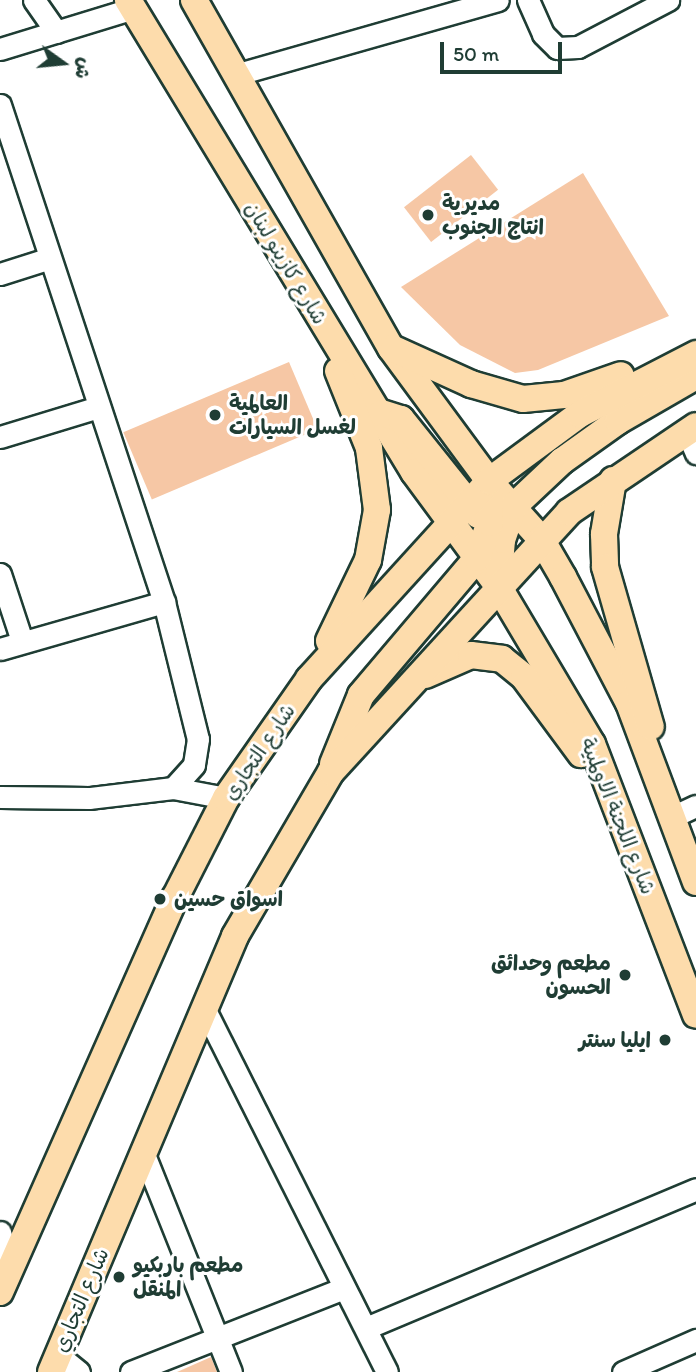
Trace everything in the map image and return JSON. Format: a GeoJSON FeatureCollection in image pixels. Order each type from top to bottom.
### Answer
{"type":"FeatureCollection","features":[{"type":"Feature","properties":{"kind":"main road"},"geometry":{"type":"LineString","coordinates":[[194,0],[391,348],[489,481],[503,520],[498,586]]}},
{"type":"Feature","properties":{"kind":"main road","name":"شارع كازينو لبنان"},"geometry":{"type":"LineString","coordinates":[[131,4],[313,311],[379,412],[457,514]]}},
{"type":"Feature","properties":{"kind":"main road"},"geometry":{"type":"LineString","coordinates":[[309,679],[360,583],[377,510],[369,448],[313,311]]}},
{"type":"Feature","properties":{"kind":"main road"},"geometry":{"type":"LineString","coordinates":[[391,348],[483,388],[538,400],[696,352]]}},
{"type":"Feature","properties":{"kind":"main road","name":"شارع التجاري"},"geometry":{"type":"LineString","coordinates":[[5,1281],[138,978],[226,798],[309,679],[489,481],[580,414],[696,352]]}},
{"type":"Feature","properties":{"kind":"main road"},"geometry":{"type":"LineString","coordinates":[[331,772],[361,695],[477,558],[503,520],[562,461],[618,421],[696,376]]}},
{"type":"Feature","properties":{"kind":"main road"},"geometry":{"type":"LineString","coordinates":[[541,539],[613,480],[693,437]]}},
{"type":"Feature","properties":{"kind":"main road"},"geometry":{"type":"LineString","coordinates":[[613,480],[604,534],[606,566],[648,704],[656,774]]}},
{"type":"Feature","properties":{"kind":"main road"},"geometry":{"type":"LineString","coordinates":[[457,514],[503,520],[541,539],[629,703],[696,883]]}},
{"type":"Feature","properties":{"kind":"main road","name":"شارع اللجنة الاولمبية"},"geometry":{"type":"LineString","coordinates":[[457,514],[477,558],[498,586],[592,744],[696,1015]]}},
{"type":"Feature","properties":{"kind":"main road","name":"شارع التجاري"},"geometry":{"type":"LineString","coordinates":[[54,1363],[204,1008],[257,892],[331,772],[541,539]]}},
{"type":"Feature","properties":{"kind":"main road"},"geometry":{"type":"LineString","coordinates":[[411,682],[471,655],[510,663],[616,803]]}},
{"type":"Feature","properties":{"kind":"street"},"geometry":{"type":"LineString","coordinates":[[34,0],[56,32]]}},
{"type":"Feature","properties":{"kind":"street"},"geometry":{"type":"LineString","coordinates":[[238,74],[498,0]]}},
{"type":"Feature","properties":{"kind":"street"},"geometry":{"type":"LineString","coordinates":[[527,0],[543,34],[557,48],[578,47],[668,0]]}},
{"type":"Feature","properties":{"kind":"street"},"geometry":{"type":"LineString","coordinates":[[0,50],[131,4]]}},
{"type":"Feature","properties":{"kind":"street"},"geometry":{"type":"LineString","coordinates":[[0,105],[164,602],[198,739],[194,765],[173,788]]}},
{"type":"Feature","properties":{"kind":"street"},"geometry":{"type":"LineString","coordinates":[[0,274],[50,258]]}},
{"type":"Feature","properties":{"kind":"street"},"geometry":{"type":"LineString","coordinates":[[0,437],[99,407]]}},
{"type":"Feature","properties":{"kind":"street"},"geometry":{"type":"LineString","coordinates":[[0,574],[22,641]]}},
{"type":"Feature","properties":{"kind":"street"},"geometry":{"type":"LineString","coordinates":[[0,649],[164,602]]}},
{"type":"Feature","properties":{"kind":"street"},"geometry":{"type":"LineString","coordinates":[[0,797],[89,798],[173,788],[226,798]]}},
{"type":"Feature","properties":{"kind":"street"},"geometry":{"type":"LineString","coordinates":[[672,817],[696,806]]}},
{"type":"Feature","properties":{"kind":"street"},"geometry":{"type":"LineString","coordinates":[[204,1008],[342,1289],[366,1328],[387,1372]]}},
{"type":"Feature","properties":{"kind":"street"},"geometry":{"type":"LineString","coordinates":[[144,1152],[230,1372]]}},
{"type":"Feature","properties":{"kind":"street"},"geometry":{"type":"LineString","coordinates":[[366,1328],[696,1189]]}},
{"type":"Feature","properties":{"kind":"street"},"geometry":{"type":"LineString","coordinates":[[0,1232],[5,1281]]}},
{"type":"Feature","properties":{"kind":"street"},"geometry":{"type":"LineString","coordinates":[[131,1372],[217,1341],[342,1289]]}},
{"type":"Feature","properties":{"kind":"street"},"geometry":{"type":"LineString","coordinates":[[623,1372],[696,1340]]}},
{"type":"Feature","properties":{"kind":"street"},"geometry":{"type":"LineString","coordinates":[[54,1363],[79,1372]]}},
{"type":"Feature","properties":{"kind":"building","name":"مديرية انتاج الجنوب"},"geometry":{"type":"Polygon","coordinates":[[[471,155],[498,190],[431,242],[404,207],[471,155]]]}},
{"type":"Feature","properties":{"kind":"building"},"geometry":{"type":"Polygon","coordinates":[[[583,173],[669,316],[538,370],[515,373],[460,345],[401,287],[583,173]]]}},
{"type":"Feature","properties":{"kind":"building","name":"العالمية لغسل السيارات"},"geometry":{"type":"Polygon","coordinates":[[[289,362],[318,429],[152,500],[123,432],[289,362]]]}},
{"type":"Feature","properties":{"kind":"building"},"geometry":{"type":"Polygon","coordinates":[[[211,1357],[217,1372],[177,1372],[211,1357]]]}},
{"type":"Feature","properties":{"kind":"place","name":"مديرية انتاج الجنوب"},"geometry":{"type":"Point","coordinates":[428,215]}},
{"type":"Feature","properties":{"kind":"place","name":"العالمية لغسل السيارات"},"geometry":{"type":"Point","coordinates":[215,415]}},
{"type":"Feature","properties":{"kind":"place","name":"اسواق حسين"},"geometry":{"type":"Point","coordinates":[160,899]}},
{"type":"Feature","properties":{"kind":"place","name":"مطعم وحدائق الحسون"},"geometry":{"type":"Point","coordinates":[625,975]}},
{"type":"Feature","properties":{"kind":"place","name":"ايليا سنتر"},"geometry":{"type":"Point","coordinates":[665,1040]}},
{"type":"Feature","properties":{"kind":"place","name":"مطعم باربكيو المنقل"},"geometry":{"type":"Point","coordinates":[119,1277]}}]}
